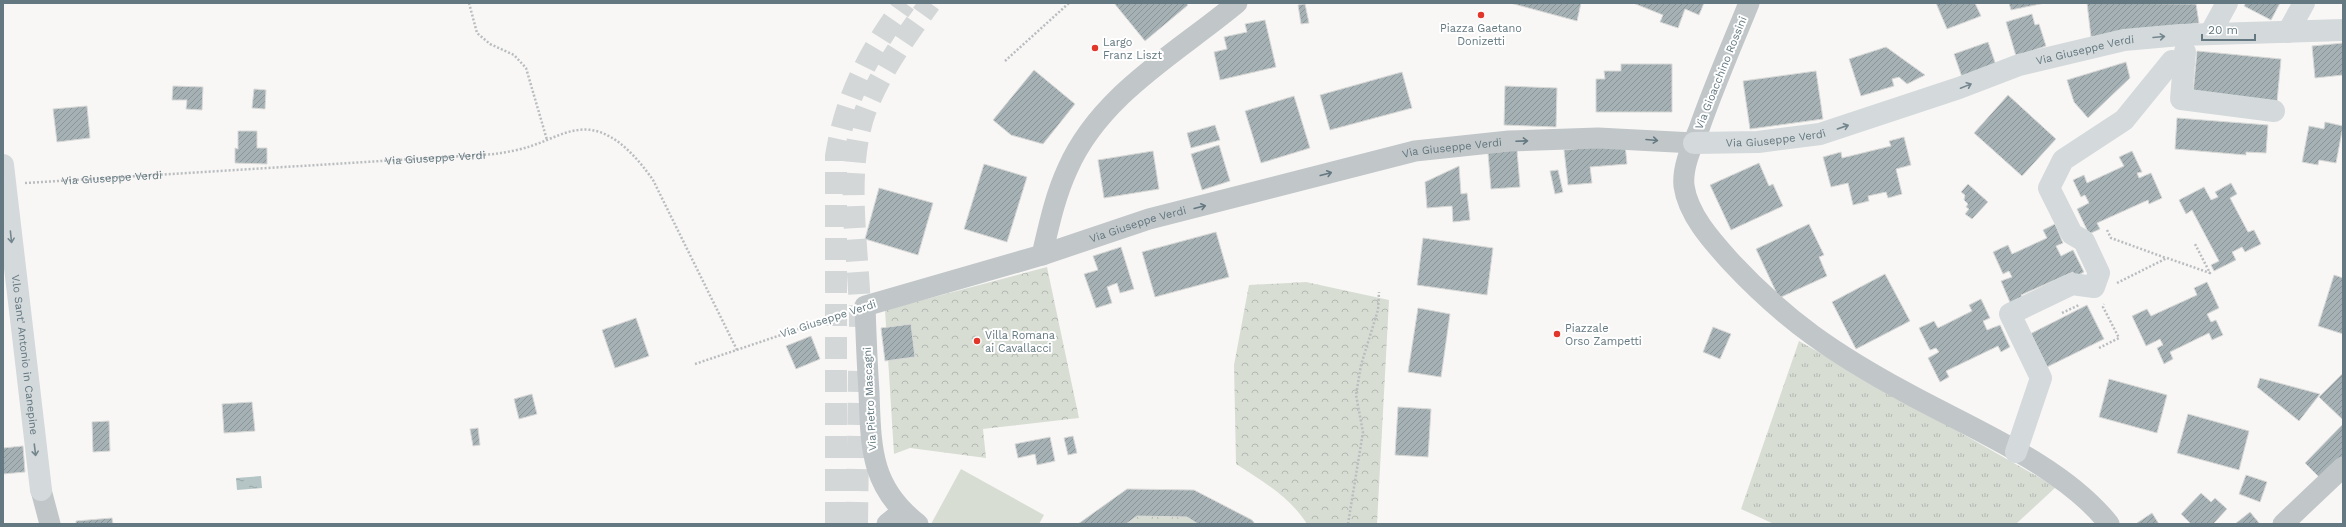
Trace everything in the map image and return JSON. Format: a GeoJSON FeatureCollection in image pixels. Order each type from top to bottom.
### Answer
{"type":"FeatureCollection","features":[{"type":"Feature","properties":{"kind":"main road"},"geometry":{"type":"LineString","coordinates":[[2210,34],[2227,3]]}},
{"type":"Feature","properties":{"kind":"main road"},"geometry":{"type":"LineString","coordinates":[[2288,32],[2304,3]]}},
{"type":"Feature","properties":{"kind":"main road","name":"Via Giuseppe Verdi"},"geometry":{"type":"LineString","coordinates":[[1694,143],[1758,142],[1820,134],[1959,88],[2019,65],[2124,40],[2179,50],[2210,34],[2343,30]]}},
{"type":"Feature","properties":{"kind":"main road"},"geometry":{"type":"LineString","coordinates":[[2179,50],[2181,99],[2274,111]]}},
{"type":"Feature","properties":{"kind":"main road"},"geometry":{"type":"LineString","coordinates":[[2016,452],[2041,378],[2010,314],[2072,284],[2094,287],[2099,273],[2084,241],[2072,234],[2049,188],[2063,160],[2124,120],[2179,50]]}},
{"type":"Feature","properties":{"kind":"main road","name":"V.lo Sant' Antonio in Canepine"},"geometry":{"type":"LineString","coordinates":[[4,175],[42,490]]}},
{"type":"Feature","properties":{"kind":"street"},"geometry":{"type":"LineString","coordinates":[[1042,255],[1060,186],[1075,154],[1091,129],[1126,91],[1237,3]]}},
{"type":"Feature","properties":{"kind":"street","name":"Via Gioacchino Rossini"},"geometry":{"type":"LineString","coordinates":[[1749,3],[1712,92],[1684,177],[1684,187],[1692,208],[1720,250],[1757,289],[1800,327],[1840,355],[2016,452],[2074,490],[2109,524]]}},
{"type":"Feature","properties":{"kind":"street","name":"Via Giuseppe Verdi"},"geometry":{"type":"LineString","coordinates":[[865,306],[1042,255],[1149,219],[1414,151],[1509,142],[1598,138],[1694,143]]}},
{"type":"Feature","properties":{"kind":"street","name":"Via Pietro Mascagni"},"geometry":{"type":"LineString","coordinates":[[865,306],[870,445],[882,481],[910,518]]}},
{"type":"Feature","properties":{"kind":"street"},"geometry":{"type":"LineString","coordinates":[[2282,524],[2343,467]]}},
{"type":"Feature","properties":{"kind":"street","name":"V.lo Sant' Antonio in Canepine"},"geometry":{"type":"LineString","coordinates":[[42,490],[50,524]]}},
{"type":"Feature","properties":{"kind":"street"},"geometry":{"type":"LineString","coordinates":[[887,524],[910,518]]}},
{"type":"Feature","properties":{"kind":"path"},"geometry":{"type":"LineString","coordinates":[[469,3],[476,33],[490,44],[514,55],[526,68],[547,140]]}},
{"type":"Feature","properties":{"kind":"path"},"geometry":{"type":"LineString","coordinates":[[1005,61],[1069,3]]}},
{"type":"Feature","properties":{"kind":"path","name":"Via Giuseppe Verdi"},"geometry":{"type":"LineString","coordinates":[[4,175],[495,154],[530,146],[577,130],[596,131],[611,137],[636,159],[653,180],[737,350]]}},
{"type":"Feature","properties":{"kind":"path"},"geometry":{"type":"LineString","coordinates":[[2107,230],[2111,238],[2210,273],[2195,244]]}},
{"type":"Feature","properties":{"kind":"path"},"geometry":{"type":"LineString","coordinates":[[2113,285],[2167,258]]}},
{"type":"Feature","properties":{"kind":"path"},"geometry":{"type":"LineString","coordinates":[[1348,524],[1363,432],[1356,395],[1360,365],[1378,310],[1378,292]]}},
{"type":"Feature","properties":{"kind":"path"},"geometry":{"type":"LineString","coordinates":[[2099,348],[2118,338],[2103,308],[2105,300]]}},
{"type":"Feature","properties":{"kind":"path","name":"Via Giuseppe Verdi"},"geometry":{"type":"LineString","coordinates":[[695,364],[865,306]]}},
{"type":"Feature","properties":{"kind":"green space"},"geometry":{"type":"Polygon","coordinates":[[[1047,267],[1079,418],[983,429],[986,458],[910,448],[894,454],[885,310],[1047,267]]]}},
{"type":"Feature","properties":{"kind":"green space"},"geometry":{"type":"Polygon","coordinates":[[[1306,282],[1389,300],[1377,524],[1307,524],[1300,514],[1275,490],[1236,464],[1234,365],[1249,285],[1306,282]]]}},
{"type":"Feature","properties":{"kind":"green space"},"geometry":{"type":"Polygon","coordinates":[[[1799,341],[2056,487],[2016,524],[1774,524],[1741,509],[1799,341]]]}},
{"type":"Feature","properties":{"kind":"green space"},"geometry":{"type":"Polygon","coordinates":[[[961,469],[1044,515],[1039,524],[931,524],[961,469]]]}},
{"type":"Feature","properties":{"kind":"green space"},"geometry":{"type":"Polygon","coordinates":[[[1137,516],[1187,517],[1198,524],[1126,524],[1137,516]]]}},
{"type":"Feature","properties":{"kind":"water"},"geometry":{"type":"Polygon","coordinates":[[[261,476],[262,488],[237,490],[236,478],[261,476]]]}},
{"type":"Feature","properties":{"kind":"building"},"geometry":{"type":"Polygon","coordinates":[[[1114,3],[1186,3],[1188,5],[1145,41],[1114,3]]]}},
{"type":"Feature","properties":{"kind":"building"},"geometry":{"type":"Polygon","coordinates":[[[1510,3],[1581,3],[1577,21],[1510,3]]]}},
{"type":"Feature","properties":{"kind":"building"},"geometry":{"type":"Polygon","coordinates":[[[1633,3],[1704,3],[1699,15],[1685,9],[1678,28],[1660,22],[1663,15],[1633,3]]]}},
{"type":"Feature","properties":{"kind":"building"},"geometry":{"type":"Polygon","coordinates":[[[1936,3],[1975,3],[1981,16],[1947,29],[1936,3]]]}},
{"type":"Feature","properties":{"kind":"building"},"geometry":{"type":"Polygon","coordinates":[[[2009,3],[2045,3],[2011,10],[2009,3]]]}},
{"type":"Feature","properties":{"kind":"building"},"geometry":{"type":"Polygon","coordinates":[[[2087,3],[2196,4],[2199,23],[2091,37],[2087,3]]]}},
{"type":"Feature","properties":{"kind":"building"},"geometry":{"type":"Polygon","coordinates":[[[2246,3],[2280,3],[2271,20],[2244,6],[2246,3]]]}},
{"type":"Feature","properties":{"kind":"building"},"geometry":{"type":"Polygon","coordinates":[[[1305,4],[1309,23],[1301,24],[1298,5],[1305,4]]]}},
{"type":"Feature","properties":{"kind":"building"},"geometry":{"type":"Polygon","coordinates":[[[2032,14],[2035,25],[2039,24],[2046,46],[2016,56],[2006,22],[2032,14]]]}},
{"type":"Feature","properties":{"kind":"building"},"geometry":{"type":"Polygon","coordinates":[[[1265,20],[1276,67],[1220,80],[1214,52],[1227,49],[1224,37],[1247,32],[1245,24],[1265,20]]]}},
{"type":"Feature","properties":{"kind":"building"},"geometry":{"type":"Polygon","coordinates":[[[1988,42],[1997,68],[1963,80],[1954,54],[1988,42]]]}},
{"type":"Feature","properties":{"kind":"building"},"geometry":{"type":"Polygon","coordinates":[[[2343,43],[2343,75],[2315,78],[2312,46],[2343,43]]]}},
{"type":"Feature","properties":{"kind":"building"},"geometry":{"type":"Polygon","coordinates":[[[1886,47],[1925,75],[1907,84],[1899,77],[1892,79],[1894,86],[1861,96],[1849,59],[1886,47]]]}},
{"type":"Feature","properties":{"kind":"building"},"geometry":{"type":"Polygon","coordinates":[[[2197,51],[2281,59],[2277,102],[2193,94],[2197,51]]]}},
{"type":"Feature","properties":{"kind":"building"},"geometry":{"type":"Polygon","coordinates":[[[2126,62],[2130,78],[2088,118],[2074,102],[2067,80],[2126,62]]]}},
{"type":"Feature","properties":{"kind":"building"},"geometry":{"type":"Polygon","coordinates":[[[1621,64],[1672,64],[1672,112],[1596,112],[1596,79],[1605,79],[1604,71],[1621,71],[1621,64]]]}},
{"type":"Feature","properties":{"kind":"building"},"geometry":{"type":"Polygon","coordinates":[[[1034,70],[1075,104],[1043,144],[1011,135],[993,120],[1034,70]]]}},
{"type":"Feature","properties":{"kind":"building"},"geometry":{"type":"Polygon","coordinates":[[[1816,71],[1823,119],[1750,129],[1743,81],[1816,71]]]}},
{"type":"Feature","properties":{"kind":"building"},"geometry":{"type":"Polygon","coordinates":[[[1402,72],[1412,108],[1330,130],[1320,95],[1402,72]]]}},
{"type":"Feature","properties":{"kind":"building"},"geometry":{"type":"Polygon","coordinates":[[[173,86],[203,87],[202,110],[186,109],[187,100],[172,100],[173,86]]]}},
{"type":"Feature","properties":{"kind":"building"},"geometry":{"type":"Polygon","coordinates":[[[1505,86],[1557,88],[1556,127],[1504,125],[1505,86]]]}},
{"type":"Feature","properties":{"kind":"building"},"geometry":{"type":"Polygon","coordinates":[[[254,89],[266,90],[265,109],[252,108],[254,89]]]}},
{"type":"Feature","properties":{"kind":"building"},"geometry":{"type":"Polygon","coordinates":[[[2008,95],[2056,139],[2022,176],[1974,133],[2008,95]]]}},
{"type":"Feature","properties":{"kind":"building"},"geometry":{"type":"Polygon","coordinates":[[[1294,96],[1310,148],[1261,163],[1245,111],[1294,96]]]}},
{"type":"Feature","properties":{"kind":"building"},"geometry":{"type":"Polygon","coordinates":[[[87,106],[90,138],[57,142],[53,109],[87,106]]]}},
{"type":"Feature","properties":{"kind":"building"},"geometry":{"type":"Polygon","coordinates":[[[2177,118],[2268,125],[2266,153],[2246,152],[2246,155],[2175,149],[2177,118]]]}},
{"type":"Feature","properties":{"kind":"building"},"geometry":{"type":"Polygon","coordinates":[[[2325,122],[2343,126],[2336,163],[2319,160],[2318,165],[2302,162],[2309,126],[2324,129],[2325,122]]]}},
{"type":"Feature","properties":{"kind":"building"},"geometry":{"type":"Polygon","coordinates":[[[1215,125],[1220,140],[1191,148],[1187,133],[1215,125]]]}},
{"type":"Feature","properties":{"kind":"building"},"geometry":{"type":"Polygon","coordinates":[[[238,131],[257,131],[257,148],[267,148],[267,164],[235,163],[235,148],[238,149],[238,131]]]}},
{"type":"Feature","properties":{"kind":"building"},"geometry":{"type":"Polygon","coordinates":[[[1904,137],[1911,165],[1896,169],[1902,194],[1888,198],[1886,192],[1868,196],[1869,201],[1853,205],[1848,183],[1831,187],[1823,157],[1841,152],[1842,158],[1891,146],[1889,141],[1904,137]]]}},
{"type":"Feature","properties":{"kind":"building"},"geometry":{"type":"Polygon","coordinates":[[[1625,144],[1627,164],[1590,167],[1592,183],[1568,185],[1564,150],[1625,144]]]}},
{"type":"Feature","properties":{"kind":"building"},"geometry":{"type":"Polygon","coordinates":[[[1219,145],[1230,181],[1202,190],[1191,154],[1219,145]]]}},
{"type":"Feature","properties":{"kind":"building"},"geometry":{"type":"Polygon","coordinates":[[[1517,150],[1520,187],[1491,189],[1488,153],[1517,150]]]}},
{"type":"Feature","properties":{"kind":"building"},"geometry":{"type":"Polygon","coordinates":[[[1153,151],[1159,189],[1104,198],[1098,160],[1153,151]]]}},
{"type":"Feature","properties":{"kind":"building"},"geometry":{"type":"Polygon","coordinates":[[[2132,151],[2142,172],[2137,173],[2139,178],[2151,173],[2162,198],[2149,204],[2148,200],[2097,223],[2100,229],[2089,234],[2077,209],[2089,203],[2085,195],[2081,197],[2073,180],[2084,175],[2087,183],[2124,166],[2119,157],[2132,151]]]}},
{"type":"Feature","properties":{"kind":"building"},"geometry":{"type":"Polygon","coordinates":[[[1759,163],[1769,186],[1773,184],[1783,206],[1731,230],[1710,185],[1759,163]]]}},
{"type":"Feature","properties":{"kind":"building"},"geometry":{"type":"Polygon","coordinates":[[[984,164],[1027,177],[1007,242],[964,229],[984,164]]]}},
{"type":"Feature","properties":{"kind":"building"},"geometry":{"type":"Polygon","coordinates":[[[1459,166],[1461,194],[1467,193],[1470,220],[1453,222],[1452,206],[1427,208],[1425,182],[1459,166]]]}},
{"type":"Feature","properties":{"kind":"building"},"geometry":{"type":"Polygon","coordinates":[[[1558,170],[1563,192],[1555,194],[1550,171],[1558,170]]]}},
{"type":"Feature","properties":{"kind":"building"},"geometry":{"type":"Polygon","coordinates":[[[2231,183],[2237,194],[2230,198],[2248,232],[2254,230],[2261,244],[2245,252],[2242,247],[2232,252],[2236,260],[2214,271],[2211,265],[2219,261],[2192,210],[2186,214],[2179,200],[2204,187],[2211,200],[2218,197],[2215,192],[2231,183]]]}},
{"type":"Feature","properties":{"kind":"building"},"geometry":{"type":"Polygon","coordinates":[[[1968,184],[1988,202],[1972,219],[1965,214],[1969,209],[1966,207],[1968,204],[1964,200],[1965,195],[1961,192],[1968,184]]]}},
{"type":"Feature","properties":{"kind":"building"},"geometry":{"type":"Polygon","coordinates":[[[879,188],[933,203],[918,255],[865,239],[879,188]]]}},
{"type":"Feature","properties":{"kind":"building"},"geometry":{"type":"Polygon","coordinates":[[[1809,224],[1824,255],[1819,257],[1827,276],[1779,298],[1756,249],[1809,224]]]}},
{"type":"Feature","properties":{"kind":"building"},"geometry":{"type":"Polygon","coordinates":[[[2055,224],[2063,243],[2056,246],[2061,256],[2073,250],[2084,272],[2075,277],[2073,272],[2021,295],[2024,302],[2012,307],[2001,281],[2012,277],[2009,271],[2003,274],[1993,252],[2008,245],[2012,254],[2047,238],[2043,230],[2055,224]]]}},
{"type":"Feature","properties":{"kind":"building"},"geometry":{"type":"Polygon","coordinates":[[[1216,232],[1229,277],[1155,297],[1142,252],[1216,232]]]}},
{"type":"Feature","properties":{"kind":"building"},"geometry":{"type":"Polygon","coordinates":[[[1423,238],[1493,248],[1487,295],[1417,285],[1423,238]]]}},
{"type":"Feature","properties":{"kind":"building"},"geometry":{"type":"Polygon","coordinates":[[[1121,247],[1134,289],[1120,293],[1117,283],[1107,287],[1112,303],[1096,308],[1084,274],[1098,270],[1093,256],[1121,247]]]}},
{"type":"Feature","properties":{"kind":"building"},"geometry":{"type":"Polygon","coordinates":[[[1885,274],[1910,321],[1856,349],[1832,302],[1885,274]]]}},
{"type":"Feature","properties":{"kind":"building"},"geometry":{"type":"Polygon","coordinates":[[[2334,275],[2343,278],[2343,334],[2318,326],[2334,275]]]}},
{"type":"Feature","properties":{"kind":"building"},"geometry":{"type":"Polygon","coordinates":[[[2207,282],[2219,308],[2207,314],[2211,322],[2216,320],[2223,335],[2212,340],[2209,333],[2170,352],[2173,359],[2164,364],[2157,348],[2163,345],[2160,339],[2146,346],[2132,316],[2147,309],[2151,316],[2197,295],[2194,288],[2207,282]]]}},
{"type":"Feature","properties":{"kind":"building"},"geometry":{"type":"Polygon","coordinates":[[[1981,299],[1990,318],[1983,321],[1987,330],[2000,325],[2010,347],[2001,352],[1998,346],[1946,371],[1949,377],[1940,382],[1928,358],[1939,352],[1936,348],[1930,350],[1919,328],[1934,321],[1938,328],[1972,311],[1969,305],[1981,299]]]}},
{"type":"Feature","properties":{"kind":"building"},"geometry":{"type":"Polygon","coordinates":[[[2087,305],[2104,339],[2047,367],[2030,334],[2087,305]]]}},
{"type":"Feature","properties":{"kind":"building"},"geometry":{"type":"Polygon","coordinates":[[[1418,308],[1450,314],[1441,377],[1408,372],[1418,308]]]}},
{"type":"Feature","properties":{"kind":"building"},"geometry":{"type":"Polygon","coordinates":[[[636,318],[649,356],[615,368],[602,330],[636,318]]]}},
{"type":"Feature","properties":{"kind":"building"},"geometry":{"type":"Polygon","coordinates":[[[911,324],[915,357],[885,361],[881,328],[911,324]]]}},
{"type":"Feature","properties":{"kind":"building"},"geometry":{"type":"Polygon","coordinates":[[[1713,327],[1731,334],[1720,359],[1703,352],[1713,327]]]}},
{"type":"Feature","properties":{"kind":"building"},"geometry":{"type":"Polygon","coordinates":[[[811,336],[820,359],[796,369],[786,346],[811,336]]]}},
{"type":"Feature","properties":{"kind":"building"},"geometry":{"type":"Polygon","coordinates":[[[2343,373],[2343,420],[2319,397],[2343,373]]]}},
{"type":"Feature","properties":{"kind":"building"},"geometry":{"type":"Polygon","coordinates":[[[2260,378],[2320,394],[2299,421],[2257,387],[2260,378]]]}},
{"type":"Feature","properties":{"kind":"building"},"geometry":{"type":"Polygon","coordinates":[[[2109,379],[2167,395],[2157,433],[2099,417],[2109,379]]]}},
{"type":"Feature","properties":{"kind":"building"},"geometry":{"type":"Polygon","coordinates":[[[532,394],[537,414],[519,419],[514,399],[532,394]]]}},
{"type":"Feature","properties":{"kind":"building"},"geometry":{"type":"Polygon","coordinates":[[[252,402],[255,431],[224,433],[222,404],[252,402]]]}},
{"type":"Feature","properties":{"kind":"building"},"geometry":{"type":"Polygon","coordinates":[[[1398,407],[1431,409],[1428,457],[1395,455],[1398,407]]]}},
{"type":"Feature","properties":{"kind":"building"},"geometry":{"type":"Polygon","coordinates":[[[2188,414],[2249,431],[2239,470],[2177,453],[2188,414]]]}},
{"type":"Feature","properties":{"kind":"building"},"geometry":{"type":"Polygon","coordinates":[[[109,421],[110,451],[93,452],[92,422],[109,421]]]}},
{"type":"Feature","properties":{"kind":"building"},"geometry":{"type":"Polygon","coordinates":[[[2343,424],[2343,457],[2321,479],[2305,463],[2343,424]]]}},
{"type":"Feature","properties":{"kind":"building"},"geometry":{"type":"Polygon","coordinates":[[[478,428],[480,445],[473,446],[470,429],[478,428]]]}},
{"type":"Feature","properties":{"kind":"building"},"geometry":{"type":"Polygon","coordinates":[[[1073,436],[1077,453],[1068,455],[1064,438],[1073,436]]]}},
{"type":"Feature","properties":{"kind":"building"},"geometry":{"type":"Polygon","coordinates":[[[1050,437],[1055,461],[1037,465],[1035,454],[1018,458],[1015,444],[1050,437]]]}},
{"type":"Feature","properties":{"kind":"building"},"geometry":{"type":"Polygon","coordinates":[[[23,446],[25,472],[3,474],[3,448],[23,446]]]}},
{"type":"Feature","properties":{"kind":"building"},"geometry":{"type":"Polygon","coordinates":[[[2246,475],[2267,482],[2260,502],[2239,494],[2246,475]]]}},
{"type":"Feature","properties":{"kind":"building"},"geometry":{"type":"Polygon","coordinates":[[[1127,489],[1194,490],[1252,520],[1255,524],[1198,524],[1187,517],[1137,516],[1126,524],[1078,524],[1127,489]]]}},
{"type":"Feature","properties":{"kind":"building"},"geometry":{"type":"Polygon","coordinates":[[[2201,493],[2211,502],[2215,498],[2227,509],[2213,524],[2191,524],[2181,514],[2201,493]]]}},
{"type":"Feature","properties":{"kind":"building"},"geometry":{"type":"Polygon","coordinates":[[[2250,512],[2260,524],[2235,524],[2250,512]]]}},
{"type":"Feature","properties":{"kind":"building"},"geometry":{"type":"Polygon","coordinates":[[[2152,513],[2159,524],[2137,523],[2152,513]]]}},
{"type":"Feature","properties":{"kind":"building"},"geometry":{"type":"Polygon","coordinates":[[[112,518],[113,524],[76,524],[76,521],[112,518]]]}},
{"type":"Feature","properties":{"kind":"tunnel"},"geometry":{"type":"LineString","coordinates":[[836,524],[836,156],[846,113],[861,75],[880,39],[905,3]]}},
{"type":"Feature","properties":{"kind":"tunnel"},"geometry":{"type":"LineString","coordinates":[[860,327],[860,301],[854,219],[855,164],[858,137],[865,112],[878,83],[911,29],[930,3]]}},
{"type":"Feature","properties":{"kind":"tunnel"},"geometry":{"type":"LineString","coordinates":[[857,524],[859,371]]}},
{"type":"Feature","properties":{"kind":"place","name":"Piazza Gaetano Donizetti"},"geometry":{"type":"Point","coordinates":[1481,15]}},
{"type":"Feature","properties":{"kind":"place","name":"Largo Franz Liszt"},"geometry":{"type":"Point","coordinates":[1095,48]}},
{"type":"Feature","properties":{"kind":"place","name":"Piazzale Orso Zampetti"},"geometry":{"type":"Point","coordinates":[1557,334]}},
{"type":"Feature","properties":{"kind":"place","name":"Villa Romana ai Cavallacci"},"geometry":{"type":"Point","coordinates":[977,341]}}]}
